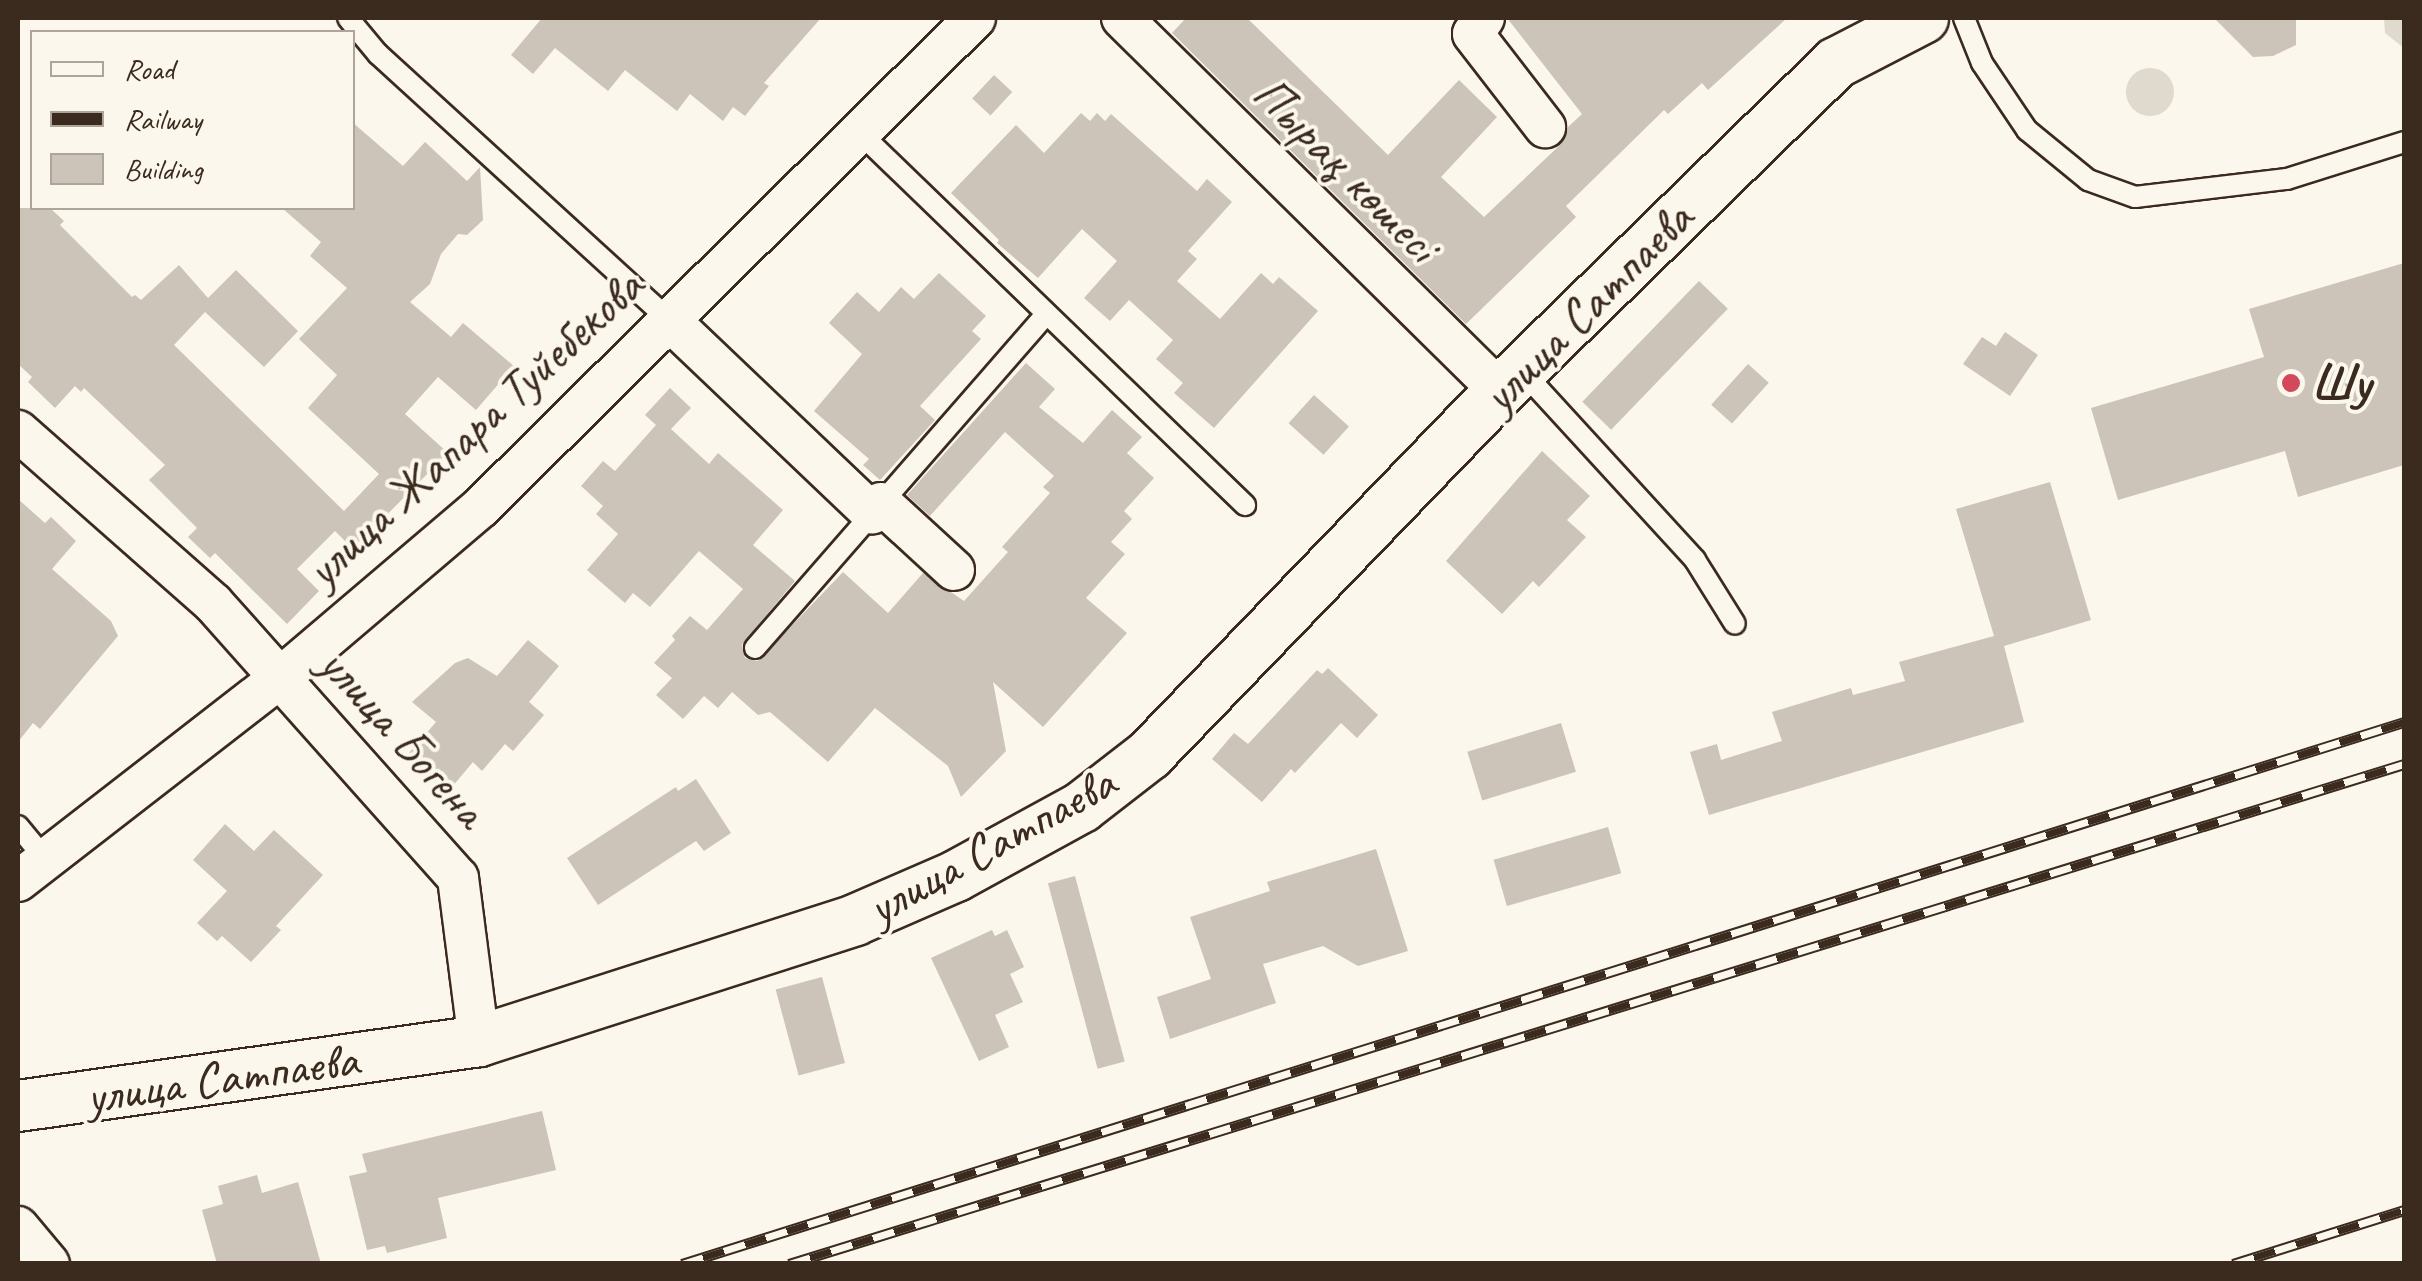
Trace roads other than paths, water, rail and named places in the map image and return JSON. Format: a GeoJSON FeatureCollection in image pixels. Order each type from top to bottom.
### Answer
{"type":"FeatureCollection","features":[{"type":"Feature","properties":{"kind":"street","name":"улица Жапара Туйебекова"},"geometry":{"type":"LineString","coordinates":[[32,871],[280,678],[481,507],[975,18]]}},
{"type":"Feature","properties":{"kind":"street","name":"Пырақ көшесі"},"geometry":{"type":"LineString","coordinates":[[1122,18],[1227,126],[1511,381]]}},
{"type":"Feature","properties":{"kind":"street"},"geometry":{"type":"LineString","coordinates":[[1484,18],[1473,34],[1545,127]]}},
{"type":"Feature","properties":{"kind":"street","name":"улица Сатпаева"},"geometry":{"type":"LineString","coordinates":[[18,1106],[479,1042],[855,920],[956,876],[1082,807],[1149,755],[1511,381],[1836,63],[1923,18]]}},
{"type":"Feature","properties":{"kind":"street"},"geometry":{"type":"LineString","coordinates":[[668,319],[876,508],[954,570]]}},
{"type":"Feature","properties":{"kind":"street","name":"улица Богена"},"geometry":{"type":"LineString","coordinates":[[21,442],[213,603],[458,878],[479,1042]]}},
{"type":"Feature","properties":{"kind":"lane"},"geometry":{"type":"LineString","coordinates":[[348,18],[378,54],[668,319]]}},
{"type":"Feature","properties":{"kind":"lane"},"geometry":{"type":"LineString","coordinates":[[1964,18],[1982,63],[2027,130],[2088,180],[2135,197],[2287,179],[2404,142]]}},
{"type":"Feature","properties":{"kind":"lane"},"geometry":{"type":"LineString","coordinates":[[859,132],[1245,505]]}},
{"type":"Feature","properties":{"kind":"lane"},"geometry":{"type":"LineString","coordinates":[[755,648],[1046,314]]}},
{"type":"Feature","properties":{"kind":"lane"},"geometry":{"type":"LineString","coordinates":[[1511,381],[1696,560],[1735,624]]}},
{"type":"Feature","properties":{"kind":"lane"},"geometry":{"type":"LineString","coordinates":[[18,826],[32,871]]}},
{"type":"Feature","properties":{"kind":"railway"},"geometry":{"type":"LineString","coordinates":[[682,1264],[2404,722]]}},
{"type":"Feature","properties":{"kind":"railway"},"geometry":{"type":"LineString","coordinates":[[789,1264],[2404,764]]}},
{"type":"Feature","properties":{"kind":"railway"},"geometry":{"type":"LineString","coordinates":[[2233,1264],[2404,1210]]}},
{"type":"Feature","properties":{"kind":"place","name":"Шу"},"geometry":{"type":"Point","coordinates":[2291,383]}}]}
